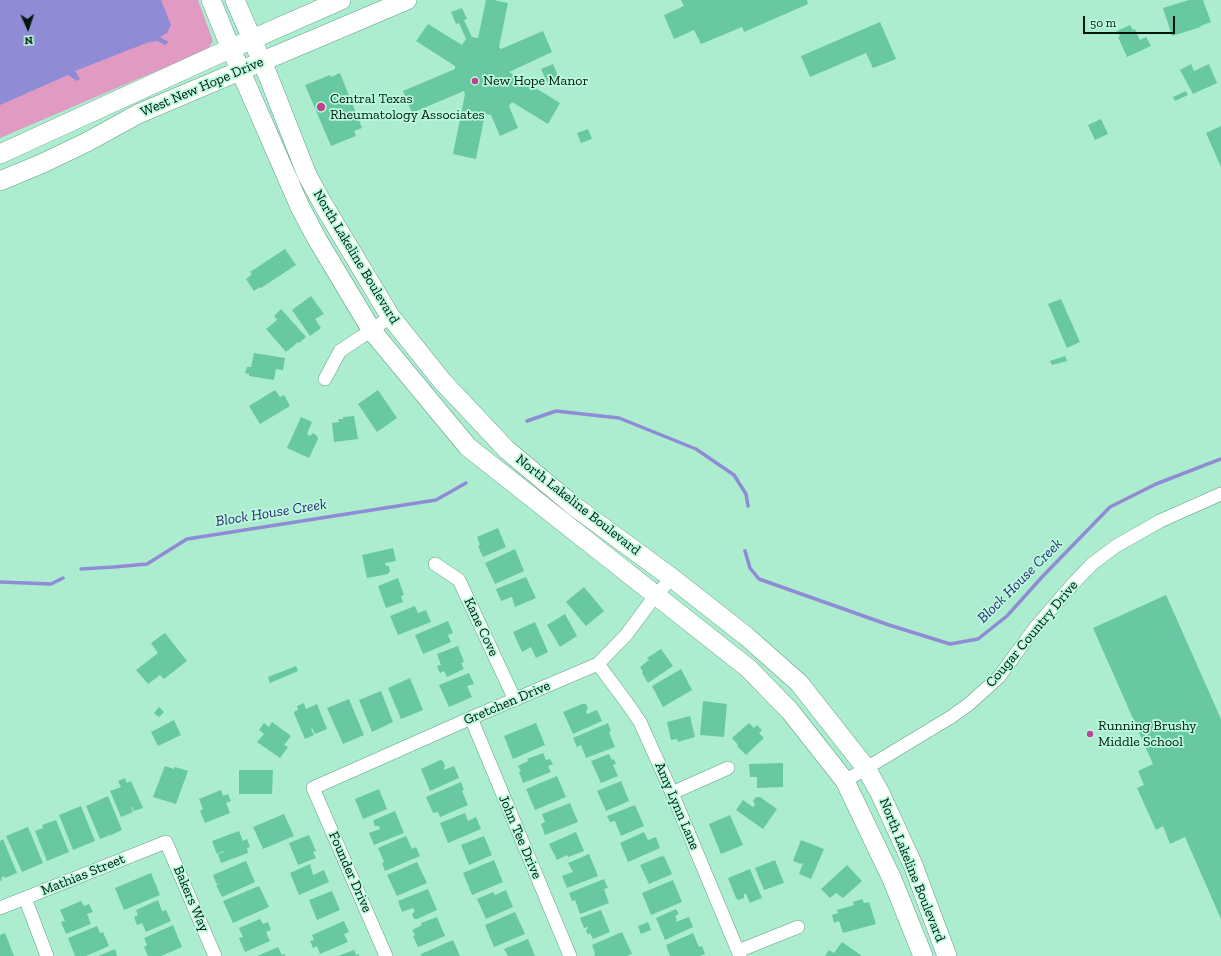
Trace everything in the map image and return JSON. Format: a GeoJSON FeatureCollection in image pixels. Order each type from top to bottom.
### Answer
{"type":"FeatureCollection","features":[{"type":"Feature","properties":{"kind":"main road","name":"North Lakeline Boulevard"},"geometry":{"type":"LineString","coordinates":[[211,0],[300,207],[317,239],[372,331],[468,447],[748,668],[790,711],[845,781],[892,879],[923,956]]}},
{"type":"Feature","properties":{"kind":"main road","name":"North Lakeline Boulevard"},"geometry":{"type":"LineString","coordinates":[[235,0],[307,175],[390,316],[442,381],[507,450],[574,506],[672,578],[746,636],[799,683],[866,768],[880,792],[913,865],[947,956]]}},
{"type":"Feature","properties":{"kind":"main road","name":"West New Hope Drive"},"geometry":{"type":"LineString","coordinates":[[0,154],[341,0]]}},
{"type":"Feature","properties":{"kind":"main road","name":"West New Hope Drive"},"geometry":{"type":"LineString","coordinates":[[0,181],[41,164],[87,142],[138,114],[407,0]]}},
{"type":"Feature","properties":{"kind":"main road"},"geometry":{"type":"LineString","coordinates":[[0,168],[39,150],[48,132]]}},
{"type":"Feature","properties":{"kind":"street"},"geometry":{"type":"LineString","coordinates":[[325,379],[340,351],[372,331],[390,316]]}},
{"type":"Feature","properties":{"kind":"street","name":"Cougar Country Drive"},"geometry":{"type":"LineString","coordinates":[[845,781],[951,717],[985,690],[999,677],[1034,629],[1072,584],[1092,564],[1116,546],[1160,521],[1221,494]]}},
{"type":"Feature","properties":{"kind":"street","name":"Kane Cove"},"geometry":{"type":"LineString","coordinates":[[435,564],[459,580],[515,700]]}},
{"type":"Feature","properties":{"kind":"street","name":"Gretchen Drive"},"geometry":{"type":"LineString","coordinates":[[313,788],[598,664],[626,635],[655,596],[672,578]]}},
{"type":"Feature","properties":{"kind":"street","name":"Amy Lynn Lane"},"geometry":{"type":"LineString","coordinates":[[598,664],[640,722],[672,793],[739,953]]}},
{"type":"Feature","properties":{"kind":"street","name":"John Tee Drive"},"geometry":{"type":"LineString","coordinates":[[471,718],[570,956]]}},
{"type":"Feature","properties":{"kind":"street"},"geometry":{"type":"LineString","coordinates":[[672,793],[728,768]]}},
{"type":"Feature","properties":{"kind":"street","name":"Founder Drive"},"geometry":{"type":"LineString","coordinates":[[313,788],[386,956]]}},
{"type":"Feature","properties":{"kind":"street","name":"Mathias Street"},"geometry":{"type":"LineString","coordinates":[[0,908],[166,842]]}},
{"type":"Feature","properties":{"kind":"street","name":"Bakers Way"},"geometry":{"type":"LineString","coordinates":[[166,842],[215,956]]}},
{"type":"Feature","properties":{"kind":"street"},"geometry":{"type":"LineString","coordinates":[[25,898],[47,956]]}},
{"type":"Feature","properties":{"kind":"street"},"geometry":{"type":"LineString","coordinates":[[739,953],[798,927]]}},
{"type":"Feature","properties":{"kind":"shaded area"},"geometry":{"type":"Polygon","coordinates":[[[0,0],[198,0],[213,41],[208,49],[0,138],[0,0]]]}},
{"type":"Feature","properties":{"kind":"shaded area"},"geometry":{"type":"Polygon","coordinates":[[[0,0],[161,0],[171,25],[167,33],[160,37],[169,42],[165,45],[157,41],[149,42],[75,71],[80,79],[77,81],[68,75],[0,105],[0,0]]]}},
{"type":"Feature","properties":{"kind":"building","name":"New Hope Manor"},"geometry":{"type":"Polygon","coordinates":[[[486,0],[508,3],[499,47],[501,49],[543,31],[552,52],[509,72],[560,103],[548,124],[512,102],[509,106],[518,128],[500,136],[491,115],[485,114],[476,159],[453,154],[465,94],[464,91],[412,113],[403,91],[455,69],[455,66],[416,41],[428,24],[462,45],[466,39],[459,23],[456,24],[451,12],[462,8],[467,19],[464,20],[472,37],[478,38],[486,0]]]}},
{"type":"Feature","properties":{"kind":"building"},"geometry":{"type":"Polygon","coordinates":[[[681,0],[807,0],[808,4],[744,32],[742,27],[701,44],[694,30],[674,39],[664,15],[684,6],[681,0]]]}},
{"type":"Feature","properties":{"kind":"building"},"geometry":{"type":"Polygon","coordinates":[[[1189,0],[1203,0],[1211,22],[1200,26],[1201,27],[1172,36],[1163,8],[1189,0]]]}},
{"type":"Feature","properties":{"kind":"building"},"geometry":{"type":"Polygon","coordinates":[[[880,22],[896,59],[873,68],[866,53],[810,77],[801,56],[880,22]]]}},
{"type":"Feature","properties":{"kind":"building"},"geometry":{"type":"Polygon","coordinates":[[[1130,25],[1133,30],[1135,29],[1140,40],[1146,37],[1151,46],[1127,57],[1118,37],[1120,36],[1117,31],[1130,25]]]}},
{"type":"Feature","properties":{"kind":"building"},"geometry":{"type":"Polygon","coordinates":[[[553,64],[559,78],[548,84],[541,69],[553,64]]]}},
{"type":"Feature","properties":{"kind":"building"},"geometry":{"type":"Polygon","coordinates":[[[1191,64],[1194,71],[1209,64],[1217,83],[1193,94],[1180,70],[1191,64]]]}},
{"type":"Feature","properties":{"kind":"building"},"geometry":{"type":"Polygon","coordinates":[[[340,73],[362,128],[354,131],[356,136],[331,146],[305,85],[330,75],[331,77],[340,73]]]}},
{"type":"Feature","properties":{"kind":"building"},"geometry":{"type":"Polygon","coordinates":[[[1186,91],[1188,95],[1175,101],[1173,97],[1186,91]]]}},
{"type":"Feature","properties":{"kind":"building"},"geometry":{"type":"Polygon","coordinates":[[[1101,119],[1108,134],[1095,140],[1088,125],[1101,119]]]}},
{"type":"Feature","properties":{"kind":"building"},"geometry":{"type":"Polygon","coordinates":[[[1221,126],[1221,167],[1206,133],[1221,126]]]}},
{"type":"Feature","properties":{"kind":"building"},"geometry":{"type":"Polygon","coordinates":[[[588,129],[592,139],[581,143],[577,133],[588,129]]]}},
{"type":"Feature","properties":{"kind":"building"},"geometry":{"type":"Polygon","coordinates":[[[285,249],[296,265],[254,291],[246,279],[252,274],[250,272],[285,249]]]}},
{"type":"Feature","properties":{"kind":"building"},"geometry":{"type":"Polygon","coordinates":[[[311,296],[324,314],[315,319],[321,328],[310,336],[292,310],[311,296]]]}},
{"type":"Feature","properties":{"kind":"building"},"geometry":{"type":"Polygon","coordinates":[[[1061,299],[1080,342],[1067,348],[1048,304],[1061,299]]]}},
{"type":"Feature","properties":{"kind":"building"},"geometry":{"type":"Polygon","coordinates":[[[281,309],[306,337],[286,352],[266,329],[277,320],[274,316],[281,309]]]}},
{"type":"Feature","properties":{"kind":"building"},"geometry":{"type":"Polygon","coordinates":[[[254,353],[285,358],[283,370],[276,369],[274,380],[249,376],[249,374],[245,373],[247,367],[251,367],[254,353]]]}},
{"type":"Feature","properties":{"kind":"building"},"geometry":{"type":"Polygon","coordinates":[[[1065,356],[1067,361],[1052,365],[1050,361],[1065,356]]]}},
{"type":"Feature","properties":{"kind":"building"},"geometry":{"type":"Polygon","coordinates":[[[275,390],[280,397],[284,395],[290,406],[260,424],[249,406],[275,390]]]}},
{"type":"Feature","properties":{"kind":"building"},"geometry":{"type":"Polygon","coordinates":[[[378,390],[397,418],[377,432],[358,404],[378,390]]]}},
{"type":"Feature","properties":{"kind":"building"},"geometry":{"type":"Polygon","coordinates":[[[354,416],[358,439],[334,442],[332,423],[339,422],[338,419],[343,419],[343,417],[354,416]]]}},
{"type":"Feature","properties":{"kind":"building"},"geometry":{"type":"Polygon","coordinates":[[[301,417],[312,422],[307,434],[310,436],[313,433],[318,439],[309,458],[287,448],[301,417]]]}},
{"type":"Feature","properties":{"kind":"building"},"geometry":{"type":"Polygon","coordinates":[[[498,528],[506,547],[483,557],[478,546],[480,545],[477,537],[498,528]]]}},
{"type":"Feature","properties":{"kind":"building"},"geometry":{"type":"Polygon","coordinates":[[[393,548],[396,561],[385,563],[386,566],[389,566],[390,571],[388,574],[367,578],[362,555],[393,548]]]}},
{"type":"Feature","properties":{"kind":"building"},"geometry":{"type":"Polygon","coordinates":[[[515,549],[524,571],[495,584],[485,563],[515,549]]]}},
{"type":"Feature","properties":{"kind":"building"},"geometry":{"type":"Polygon","coordinates":[[[526,577],[536,598],[515,607],[512,597],[501,601],[496,589],[526,577]]]}},
{"type":"Feature","properties":{"kind":"building"},"geometry":{"type":"Polygon","coordinates":[[[398,578],[404,595],[401,596],[403,602],[386,608],[378,586],[398,578]]]}},
{"type":"Feature","properties":{"kind":"building"},"geometry":{"type":"Polygon","coordinates":[[[584,587],[604,611],[586,626],[566,602],[584,587]]]}},
{"type":"Feature","properties":{"kind":"building"},"geometry":{"type":"Polygon","coordinates":[[[1166,595],[1221,719],[1221,919],[1185,837],[1170,844],[1163,826],[1156,830],[1137,788],[1144,785],[1138,771],[1153,764],[1093,628],[1166,595]]]}},
{"type":"Feature","properties":{"kind":"building"},"geometry":{"type":"Polygon","coordinates":[[[415,606],[418,613],[426,610],[431,622],[398,635],[390,616],[415,606]]]}},
{"type":"Feature","properties":{"kind":"building"},"geometry":{"type":"Polygon","coordinates":[[[565,614],[577,636],[560,647],[547,625],[565,614]]]}},
{"type":"Feature","properties":{"kind":"building"},"geometry":{"type":"Polygon","coordinates":[[[448,621],[453,633],[448,635],[451,642],[423,654],[415,635],[448,621]]]}},
{"type":"Feature","properties":{"kind":"building"},"geometry":{"type":"Polygon","coordinates":[[[535,622],[548,652],[536,658],[531,647],[522,652],[513,632],[535,622]]]}},
{"type":"Feature","properties":{"kind":"building"},"geometry":{"type":"Polygon","coordinates":[[[165,633],[187,661],[164,679],[160,675],[148,684],[136,670],[158,653],[151,643],[165,633]]]}},
{"type":"Feature","properties":{"kind":"building"},"geometry":{"type":"Polygon","coordinates":[[[458,646],[464,662],[461,663],[464,669],[447,677],[444,671],[440,673],[437,666],[441,665],[437,654],[458,646]]]}},
{"type":"Feature","properties":{"kind":"building"},"geometry":{"type":"Polygon","coordinates":[[[661,649],[673,666],[648,683],[640,667],[649,660],[647,658],[661,649]]]}},
{"type":"Feature","properties":{"kind":"building"},"geometry":{"type":"Polygon","coordinates":[[[296,666],[298,671],[270,683],[268,677],[296,666]]]}},
{"type":"Feature","properties":{"kind":"building"},"geometry":{"type":"Polygon","coordinates":[[[681,669],[692,690],[663,707],[652,686],[681,669]]]}},
{"type":"Feature","properties":{"kind":"building"},"geometry":{"type":"Polygon","coordinates":[[[469,673],[474,684],[467,686],[472,697],[449,707],[439,685],[469,673]]]}},
{"type":"Feature","properties":{"kind":"building"},"geometry":{"type":"Polygon","coordinates":[[[410,678],[423,710],[401,719],[388,688],[410,678]]]}},
{"type":"Feature","properties":{"kind":"building"},"geometry":{"type":"Polygon","coordinates":[[[381,691],[393,722],[372,732],[359,700],[381,691]]]}},
{"type":"Feature","properties":{"kind":"building"},"geometry":{"type":"Polygon","coordinates":[[[349,699],[364,735],[343,744],[327,708],[349,699]]]}},
{"type":"Feature","properties":{"kind":"building"},"geometry":{"type":"Polygon","coordinates":[[[703,701],[727,704],[724,737],[700,735],[703,701]]]}},
{"type":"Feature","properties":{"kind":"building"},"geometry":{"type":"Polygon","coordinates":[[[304,703],[306,709],[317,704],[327,729],[315,734],[312,728],[311,729],[314,735],[305,739],[294,713],[298,710],[297,706],[304,703]]]}},
{"type":"Feature","properties":{"kind":"building"},"geometry":{"type":"Polygon","coordinates":[[[582,704],[586,704],[588,709],[586,711],[587,714],[597,710],[602,721],[573,734],[563,712],[582,704]]]}},
{"type":"Feature","properties":{"kind":"building"},"geometry":{"type":"Polygon","coordinates":[[[159,707],[164,712],[159,717],[154,713],[159,707]]]}},
{"type":"Feature","properties":{"kind":"building"},"geometry":{"type":"Polygon","coordinates":[[[690,716],[695,737],[678,742],[677,739],[671,740],[667,722],[690,716]]]}},
{"type":"Feature","properties":{"kind":"building"},"geometry":{"type":"Polygon","coordinates":[[[174,720],[181,735],[158,746],[151,732],[174,720]]]}},
{"type":"Feature","properties":{"kind":"building"},"geometry":{"type":"Polygon","coordinates":[[[272,722],[291,736],[284,745],[288,747],[280,758],[257,742],[264,734],[259,730],[264,723],[269,727],[272,722]]]}},
{"type":"Feature","properties":{"kind":"building"},"geometry":{"type":"Polygon","coordinates":[[[536,723],[545,745],[513,759],[504,736],[536,723]]]}},
{"type":"Feature","properties":{"kind":"building"},"geometry":{"type":"Polygon","coordinates":[[[608,723],[611,731],[609,732],[615,747],[586,758],[581,745],[577,747],[573,738],[608,723]]]}},
{"type":"Feature","properties":{"kind":"building"},"geometry":{"type":"Polygon","coordinates":[[[749,723],[754,728],[757,725],[762,730],[759,733],[764,738],[746,755],[737,746],[738,745],[732,738],[749,723]]]}},
{"type":"Feature","properties":{"kind":"building"},"geometry":{"type":"Polygon","coordinates":[[[543,753],[546,760],[550,759],[553,764],[548,766],[551,772],[523,783],[519,772],[521,771],[518,766],[528,761],[527,759],[543,753]]]}},
{"type":"Feature","properties":{"kind":"building"},"geometry":{"type":"Polygon","coordinates":[[[609,754],[612,760],[614,759],[616,764],[613,765],[618,776],[601,783],[591,761],[609,754]]]}},
{"type":"Feature","properties":{"kind":"building"},"geometry":{"type":"Polygon","coordinates":[[[440,760],[443,761],[445,766],[444,770],[454,766],[459,778],[430,791],[421,769],[440,760]]]}},
{"type":"Feature","properties":{"kind":"building"},"geometry":{"type":"Polygon","coordinates":[[[783,763],[783,787],[757,788],[757,777],[750,777],[749,764],[783,763]]]}},
{"type":"Feature","properties":{"kind":"building"},"geometry":{"type":"Polygon","coordinates":[[[165,766],[188,771],[176,804],[153,797],[165,766]]]}},
{"type":"Feature","properties":{"kind":"building"},"geometry":{"type":"Polygon","coordinates":[[[239,770],[273,770],[272,794],[239,794],[239,770]]]}},
{"type":"Feature","properties":{"kind":"building"},"geometry":{"type":"Polygon","coordinates":[[[557,776],[566,797],[535,810],[526,789],[557,776]]]}},
{"type":"Feature","properties":{"kind":"building"},"geometry":{"type":"Polygon","coordinates":[[[125,778],[127,783],[131,781],[143,808],[134,811],[131,807],[133,812],[121,817],[110,791],[121,787],[118,781],[125,778]]]}},
{"type":"Feature","properties":{"kind":"building"},"geometry":{"type":"Polygon","coordinates":[[[621,781],[629,801],[606,811],[597,791],[621,781]]]}},
{"type":"Feature","properties":{"kind":"building"},"geometry":{"type":"Polygon","coordinates":[[[461,782],[464,790],[462,791],[468,805],[440,817],[438,812],[433,813],[426,797],[461,782]]]}},
{"type":"Feature","properties":{"kind":"building"},"geometry":{"type":"Polygon","coordinates":[[[379,789],[387,809],[363,819],[355,799],[379,789]]]}},
{"type":"Feature","properties":{"kind":"building"},"geometry":{"type":"Polygon","coordinates":[[[221,790],[223,796],[228,794],[231,801],[226,803],[230,813],[205,823],[200,811],[203,809],[199,799],[221,790]]]}},
{"type":"Feature","properties":{"kind":"building"},"geometry":{"type":"Polygon","coordinates":[[[108,796],[122,830],[109,836],[108,833],[108,836],[100,839],[86,806],[108,796]]]}},
{"type":"Feature","properties":{"kind":"building"},"geometry":{"type":"Polygon","coordinates":[[[756,797],[760,797],[777,809],[763,829],[736,810],[743,800],[753,807],[755,804],[753,801],[756,797]]]}},
{"type":"Feature","properties":{"kind":"building"},"geometry":{"type":"Polygon","coordinates":[[[570,803],[578,822],[545,835],[541,824],[545,822],[542,814],[570,803]]]}},
{"type":"Feature","properties":{"kind":"building"},"geometry":{"type":"Polygon","coordinates":[[[635,805],[644,826],[621,836],[615,821],[610,822],[607,816],[635,805]]]}},
{"type":"Feature","properties":{"kind":"building"},"geometry":{"type":"Polygon","coordinates":[[[81,806],[95,841],[73,850],[59,815],[81,806]]]}},
{"type":"Feature","properties":{"kind":"building"},"geometry":{"type":"Polygon","coordinates":[[[395,811],[404,833],[374,845],[369,833],[380,829],[379,826],[375,826],[373,821],[395,811]]]}},
{"type":"Feature","properties":{"kind":"building"},"geometry":{"type":"Polygon","coordinates":[[[465,813],[468,821],[476,817],[481,829],[448,843],[440,823],[465,813]]]}},
{"type":"Feature","properties":{"kind":"building"},"geometry":{"type":"Polygon","coordinates":[[[284,814],[294,836],[263,849],[253,827],[284,814]]]}},
{"type":"Feature","properties":{"kind":"building"},"geometry":{"type":"Polygon","coordinates":[[[730,815],[743,845],[721,854],[709,824],[730,815]]]}},
{"type":"Feature","properties":{"kind":"building"},"geometry":{"type":"Polygon","coordinates":[[[56,820],[69,852],[47,861],[35,831],[43,828],[42,825],[56,820]]]}},
{"type":"Feature","properties":{"kind":"building"},"geometry":{"type":"Polygon","coordinates":[[[28,827],[43,863],[22,872],[6,836],[28,827]]]}},
{"type":"Feature","properties":{"kind":"building"},"geometry":{"type":"Polygon","coordinates":[[[239,831],[243,841],[247,839],[250,847],[247,848],[248,853],[221,863],[218,854],[224,852],[223,851],[217,854],[212,841],[239,831]]]}},
{"type":"Feature","properties":{"kind":"building"},"geometry":{"type":"Polygon","coordinates":[[[576,832],[584,851],[568,857],[567,855],[557,860],[549,844],[576,832]]]}},
{"type":"Feature","properties":{"kind":"building"},"geometry":{"type":"Polygon","coordinates":[[[644,832],[648,840],[656,837],[660,848],[628,862],[620,843],[644,832]]]}},
{"type":"Feature","properties":{"kind":"building"},"geometry":{"type":"Polygon","coordinates":[[[309,835],[316,851],[313,852],[316,858],[298,865],[289,843],[309,835]]]}},
{"type":"Feature","properties":{"kind":"building"},"geometry":{"type":"Polygon","coordinates":[[[406,836],[412,849],[416,847],[420,856],[385,871],[382,863],[384,862],[378,848],[406,836]]]}},
{"type":"Feature","properties":{"kind":"building"},"geometry":{"type":"Polygon","coordinates":[[[484,836],[492,855],[469,865],[461,845],[484,836]]]}},
{"type":"Feature","properties":{"kind":"building"},"geometry":{"type":"Polygon","coordinates":[[[3,839],[17,873],[5,878],[4,876],[0,881],[0,841],[3,839]]]}},
{"type":"Feature","properties":{"kind":"building"},"geometry":{"type":"Polygon","coordinates":[[[801,840],[824,849],[811,879],[799,874],[803,863],[801,864],[793,861],[801,840]]]}},
{"type":"Feature","properties":{"kind":"building"},"geometry":{"type":"Polygon","coordinates":[[[589,854],[598,876],[567,888],[562,876],[573,872],[568,863],[589,854]]]}},
{"type":"Feature","properties":{"kind":"building"},"geometry":{"type":"Polygon","coordinates":[[[664,856],[672,874],[649,884],[640,865],[664,856]]]}},
{"type":"Feature","properties":{"kind":"building"},"geometry":{"type":"Polygon","coordinates":[[[494,860],[503,882],[472,895],[463,873],[494,860]]]}},
{"type":"Feature","properties":{"kind":"building"},"geometry":{"type":"Polygon","coordinates":[[[775,860],[784,883],[764,890],[755,868],[775,860]]]}},
{"type":"Feature","properties":{"kind":"building"},"geometry":{"type":"Polygon","coordinates":[[[246,861],[255,882],[222,897],[216,885],[219,884],[216,883],[213,875],[246,861]]]}},
{"type":"Feature","properties":{"kind":"building"},"geometry":{"type":"Polygon","coordinates":[[[417,862],[427,883],[397,896],[387,875],[417,862]]]}},
{"type":"Feature","properties":{"kind":"building"},"geometry":{"type":"Polygon","coordinates":[[[310,864],[313,875],[324,870],[329,882],[299,895],[290,873],[310,864]]]}},
{"type":"Feature","properties":{"kind":"building"},"geometry":{"type":"Polygon","coordinates":[[[847,865],[862,881],[843,898],[836,893],[830,898],[821,889],[847,865]]]}},
{"type":"Feature","properties":{"kind":"building"},"geometry":{"type":"Polygon","coordinates":[[[750,869],[762,898],[750,903],[746,894],[744,894],[744,898],[738,900],[736,898],[728,878],[750,869]]]}},
{"type":"Feature","properties":{"kind":"building"},"geometry":{"type":"Polygon","coordinates":[[[151,873],[160,895],[124,910],[115,888],[151,873]]]}},
{"type":"Feature","properties":{"kind":"building"},"geometry":{"type":"Polygon","coordinates":[[[604,879],[608,888],[604,889],[609,903],[580,914],[575,900],[572,901],[569,893],[604,879]]]}},
{"type":"Feature","properties":{"kind":"building"},"geometry":{"type":"Polygon","coordinates":[[[673,880],[682,902],[651,915],[642,893],[673,880]]]}},
{"type":"Feature","properties":{"kind":"building"},"geometry":{"type":"Polygon","coordinates":[[[259,886],[269,907],[233,923],[223,901],[259,886]]]}},
{"type":"Feature","properties":{"kind":"building"},"geometry":{"type":"Polygon","coordinates":[[[428,889],[437,910],[417,919],[414,919],[412,914],[415,911],[413,908],[402,912],[398,901],[428,889]]]}},
{"type":"Feature","properties":{"kind":"building"},"geometry":{"type":"Polygon","coordinates":[[[506,890],[513,907],[486,919],[477,899],[493,892],[495,895],[506,890]]]}},
{"type":"Feature","properties":{"kind":"building"},"geometry":{"type":"Polygon","coordinates":[[[332,891],[340,910],[317,920],[309,900],[332,891]]]}},
{"type":"Feature","properties":{"kind":"building"},"geometry":{"type":"Polygon","coordinates":[[[862,899],[864,903],[869,902],[876,924],[843,933],[839,921],[834,923],[832,915],[838,913],[837,910],[854,905],[853,902],[862,899]]]}},
{"type":"Feature","properties":{"kind":"building"},"geometry":{"type":"Polygon","coordinates":[[[158,900],[162,911],[166,910],[171,921],[146,932],[142,923],[137,925],[134,917],[138,915],[136,910],[158,900]]]}},
{"type":"Feature","properties":{"kind":"building"},"geometry":{"type":"Polygon","coordinates":[[[81,901],[84,906],[89,904],[93,912],[87,914],[91,924],[66,934],[61,922],[65,921],[60,910],[81,901]]]}},
{"type":"Feature","properties":{"kind":"building"},"geometry":{"type":"Polygon","coordinates":[[[676,909],[679,914],[675,916],[677,920],[676,922],[689,917],[693,927],[665,940],[656,918],[676,909]]]}},
{"type":"Feature","properties":{"kind":"building"},"geometry":{"type":"Polygon","coordinates":[[[601,910],[610,932],[593,939],[590,933],[588,935],[586,930],[588,927],[584,928],[580,918],[601,910]]]}},
{"type":"Feature","properties":{"kind":"building"},"geometry":{"type":"Polygon","coordinates":[[[515,912],[525,934],[494,947],[485,925],[515,912]]]}},
{"type":"Feature","properties":{"kind":"building"},"geometry":{"type":"Polygon","coordinates":[[[437,917],[445,936],[418,947],[412,930],[422,925],[421,923],[437,917]]]}},
{"type":"Feature","properties":{"kind":"building"},"geometry":{"type":"Polygon","coordinates":[[[260,919],[263,924],[268,922],[271,930],[266,932],[270,941],[245,952],[239,938],[243,937],[239,928],[260,919]]]}},
{"type":"Feature","properties":{"kind":"building"},"geometry":{"type":"Polygon","coordinates":[[[344,921],[349,932],[344,934],[348,942],[320,954],[317,946],[313,948],[310,941],[314,940],[312,935],[344,921]]]}},
{"type":"Feature","properties":{"kind":"building"},"geometry":{"type":"Polygon","coordinates":[[[648,922],[651,930],[641,934],[638,926],[648,922]]]}},
{"type":"Feature","properties":{"kind":"building"},"geometry":{"type":"Polygon","coordinates":[[[173,925],[182,947],[161,956],[148,956],[144,947],[147,945],[144,938],[173,925]]]}},
{"type":"Feature","properties":{"kind":"building"},"geometry":{"type":"Polygon","coordinates":[[[97,926],[100,933],[103,932],[109,946],[86,956],[75,956],[68,938],[97,926]]]}},
{"type":"Feature","properties":{"kind":"building"},"geometry":{"type":"Polygon","coordinates":[[[622,932],[632,954],[627,956],[593,956],[595,953],[592,945],[622,932]]]}},
{"type":"Feature","properties":{"kind":"building"},"geometry":{"type":"Polygon","coordinates":[[[5,933],[14,956],[0,956],[0,935],[5,933]]]}},
{"type":"Feature","properties":{"kind":"building"},"geometry":{"type":"Polygon","coordinates":[[[693,933],[699,947],[702,946],[705,954],[700,956],[670,956],[666,945],[693,933]]]}},
{"type":"Feature","properties":{"kind":"building"},"geometry":{"type":"Polygon","coordinates":[[[528,939],[535,956],[508,956],[504,949],[528,939]]]}},
{"type":"Feature","properties":{"kind":"building"},"geometry":{"type":"Polygon","coordinates":[[[453,940],[460,956],[421,956],[421,954],[453,940]]]}},
{"type":"Feature","properties":{"kind":"building"},"geometry":{"type":"Polygon","coordinates":[[[842,942],[862,956],[825,956],[829,950],[834,953],[842,942]]]}},
{"type":"Feature","properties":{"kind":"building"},"geometry":{"type":"Polygon","coordinates":[[[278,947],[282,955],[285,954],[285,956],[257,956],[278,947]]]}},
{"type":"Feature","properties":{"kind":"building"},"geometry":{"type":"Polygon","coordinates":[[[115,949],[117,956],[98,956],[115,949]]]}},
{"type":"Feature","properties":{"kind":"building"},"geometry":{"type":"Polygon","coordinates":[[[354,950],[356,955],[359,954],[359,956],[338,956],[354,950]]]}},
{"type":"Feature","properties":{"kind":"waterway","name":"Block House Creek"},"geometry":{"type":"LineString","coordinates":[[527,421],[556,411],[619,418],[696,449],[734,475],[746,494],[748,506]]}},
{"type":"Feature","properties":{"kind":"waterway","name":"Block House Creek"},"geometry":{"type":"LineString","coordinates":[[745,551],[750,568],[759,579],[889,625],[950,644],[978,639],[1007,616],[1042,577],[1110,507],[1156,484],[1221,459]]}},
{"type":"Feature","properties":{"kind":"waterway","name":"Block House Creek"},"geometry":{"type":"LineString","coordinates":[[81,569],[147,564],[187,539],[436,500],[466,483]]}},
{"type":"Feature","properties":{"kind":"waterway","name":"Block House Creek"},"geometry":{"type":"LineString","coordinates":[[0,582],[51,584],[63,578]]}},
{"type":"Feature","properties":{"kind":"place","name":"New Hope Manor"},"geometry":{"type":"Point","coordinates":[475,81]}},
{"type":"Feature","properties":{"kind":"place","name":"Central Texas Rheumatology Associates"},"geometry":{"type":"Point","coordinates":[321,107]}},
{"type":"Feature","properties":{"kind":"place","name":"Running Brushy Middle School"},"geometry":{"type":"Point","coordinates":[1090,734]}}]}
